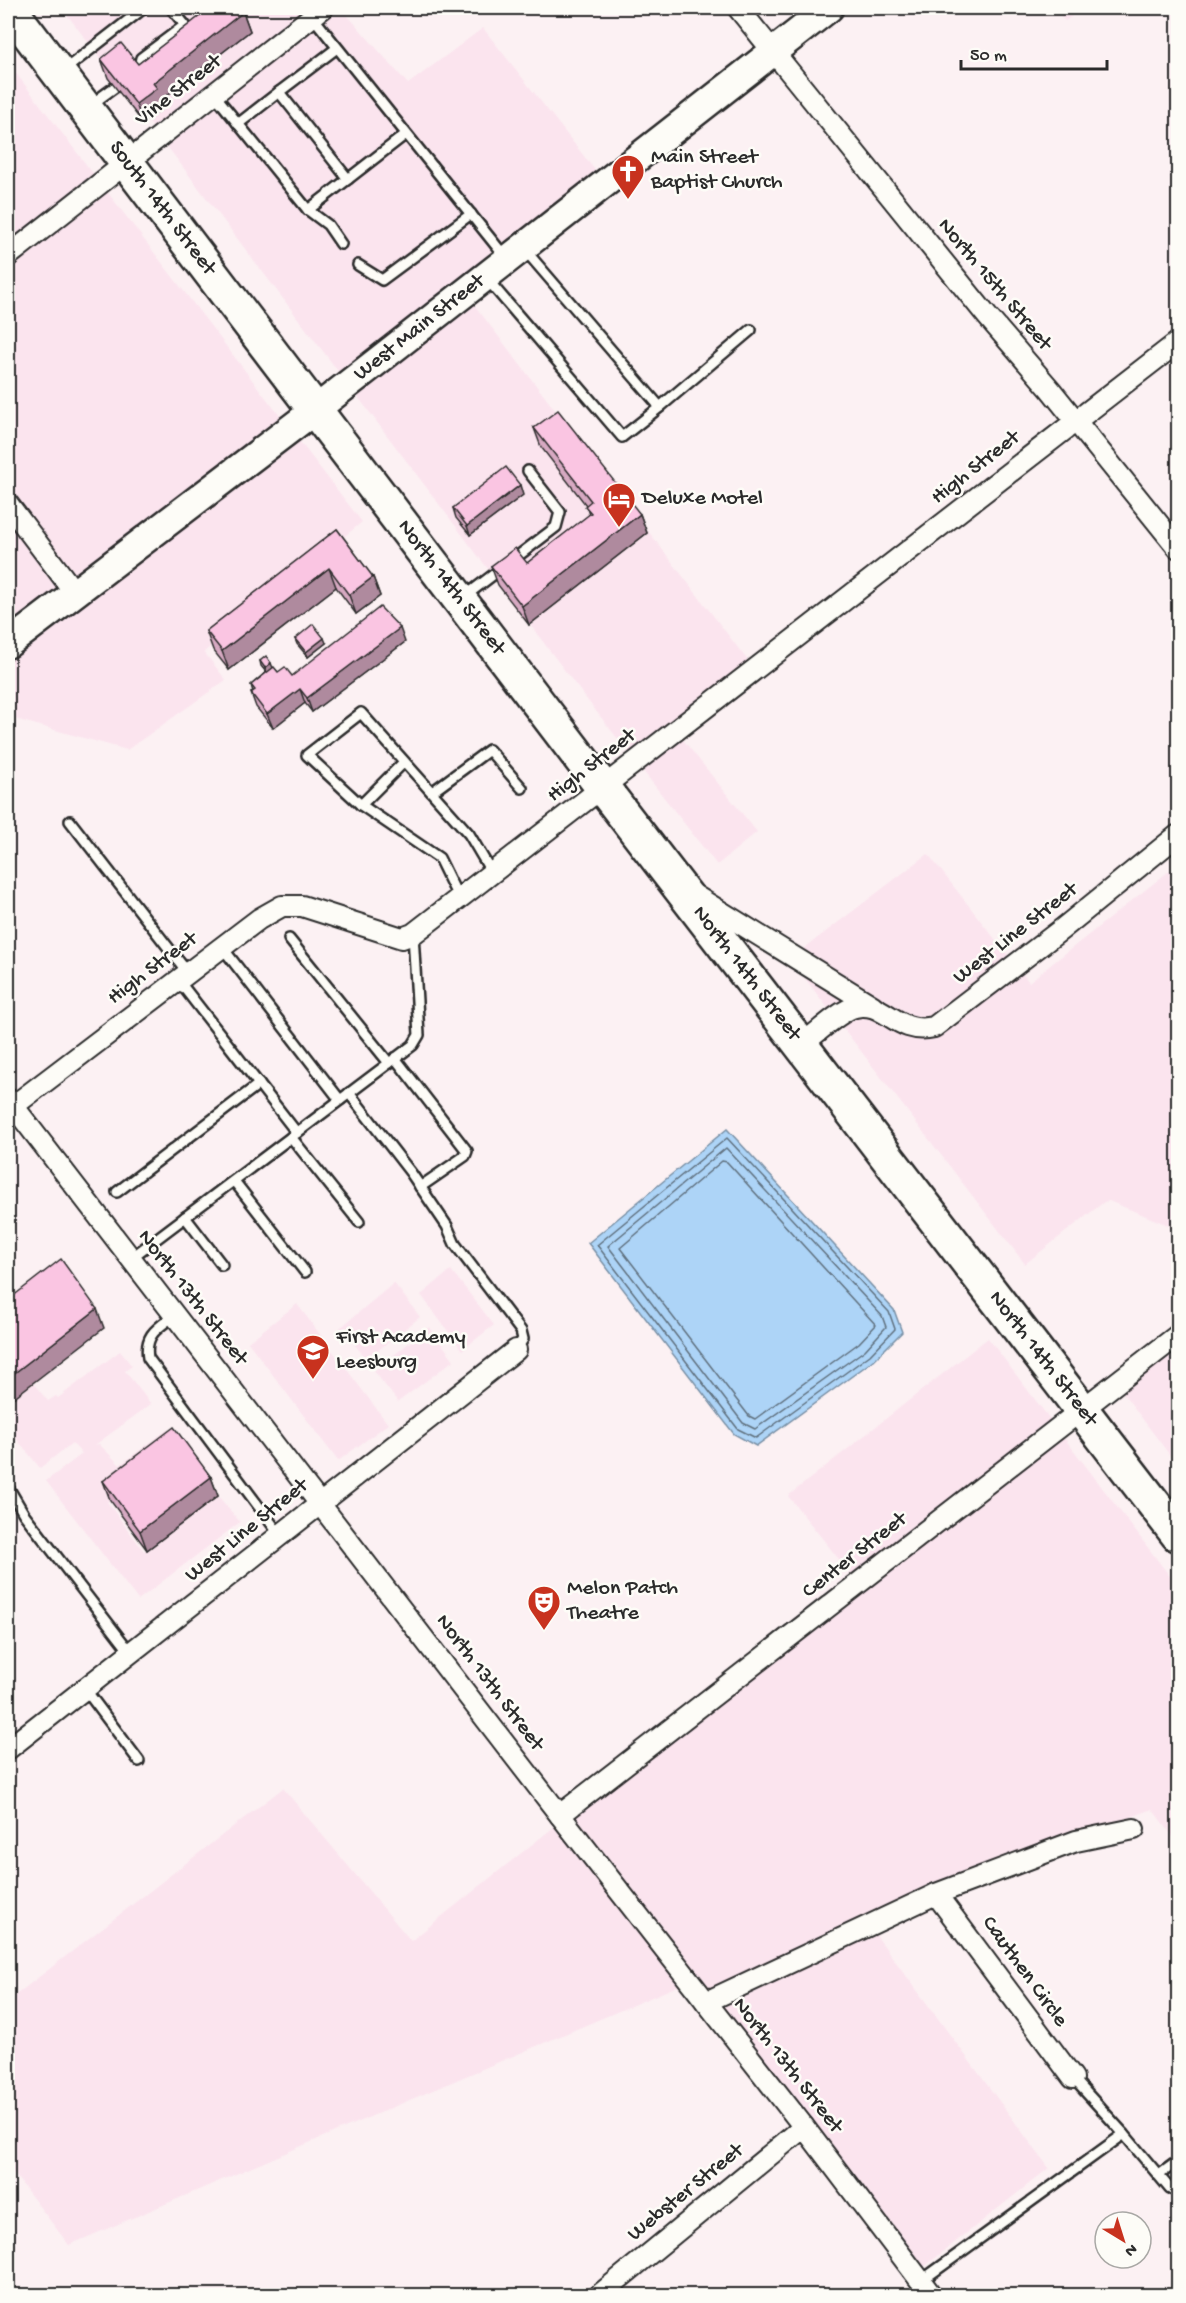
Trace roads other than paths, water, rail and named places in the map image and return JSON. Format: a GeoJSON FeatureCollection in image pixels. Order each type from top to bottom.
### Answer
{"type":"FeatureCollection","features":[{"type":"Feature","properties":{"kind":"highway","name":"South 14th Street"},"geometry":{"type":"LineString","coordinates":[[9,8],[315,410]]}},
{"type":"Feature","properties":{"kind":"highway","name":"North 14th Street"},"geometry":{"type":"LineString","coordinates":[[315,410],[603,788],[1179,1535]]}},
{"type":"Feature","properties":{"kind":"main road","name":"West Main Street"},"geometry":{"type":"LineString","coordinates":[[8,644],[315,410],[829,8]]}},
{"type":"Feature","properties":{"kind":"street","name":"North 15th Street"},"geometry":{"type":"LineString","coordinates":[[738,8],[987,316],[1179,548]]}},
{"type":"Feature","properties":{"kind":"street","name":"Vine Street"},"geometry":{"type":"LineString","coordinates":[[8,256],[317,12]]}},
{"type":"Feature","properties":{"kind":"street","name":"High Street"},"geometry":{"type":"LineString","coordinates":[[9,1105],[259,919],[282,906],[302,906],[402,938],[413,934],[1179,342]]}},
{"type":"Feature","properties":{"kind":"street"},"geometry":{"type":"LineString","coordinates":[[8,504],[75,593]]}},
{"type":"Feature","properties":{"kind":"street","name":"West Line Street"},"geometry":{"type":"LineString","coordinates":[[679,885],[906,1027],[923,1030],[934,1027],[1062,929],[1179,835]]}},
{"type":"Feature","properties":{"kind":"street"},"geometry":{"type":"LineString","coordinates":[[801,1045],[855,1007],[873,1006]]}},
{"type":"Feature","properties":{"kind":"street","name":"North 13th Street"},"geometry":{"type":"LineString","coordinates":[[9,1105],[131,1258],[927,2288]]}},
{"type":"Feature","properties":{"kind":"street","name":"Center Street"},"geometry":{"type":"LineString","coordinates":[[560,1815],[1179,1335]]}},
{"type":"Feature","properties":{"kind":"street","name":"West Line Street"},"geometry":{"type":"LineString","coordinates":[[8,1749],[516,1350]]}},
{"type":"Feature","properties":{"kind":"street"},"geometry":{"type":"LineString","coordinates":[[706,2002],[936,1894],[1076,1841],[1134,1829]]}},
{"type":"Feature","properties":{"kind":"street","name":"Cauthen Circle"},"geometry":{"type":"LineString","coordinates":[[936,1894],[1073,2078]]}},
{"type":"Feature","properties":{"kind":"street","name":"Webster Street"},"geometry":{"type":"LineString","coordinates":[[598,2295],[804,2127]]}},
{"type":"Feature","properties":{"kind":"lane"},"geometry":{"type":"LineString","coordinates":[[59,74],[144,8]]}},
{"type":"Feature","properties":{"kind":"lane"},"geometry":{"type":"LineString","coordinates":[[135,71],[141,58],[185,25],[171,8]]}},
{"type":"Feature","properties":{"kind":"lane"},"geometry":{"type":"LineString","coordinates":[[317,12],[337,48],[471,214],[515,254],[660,407]]}},
{"type":"Feature","properties":{"kind":"lane"},"geometry":{"type":"LineString","coordinates":[[238,124],[337,48]]}},
{"type":"Feature","properties":{"kind":"lane"},"geometry":{"type":"LineString","coordinates":[[85,110],[115,87]]}},
{"type":"Feature","properties":{"kind":"lane"},"geometry":{"type":"LineString","coordinates":[[279,92],[348,179]]}},
{"type":"Feature","properties":{"kind":"lane"},"geometry":{"type":"LineString","coordinates":[[214,94],[308,210],[328,225],[341,244]]}},
{"type":"Feature","properties":{"kind":"lane"},"geometry":{"type":"LineString","coordinates":[[308,210],[406,134]]}},
{"type":"Feature","properties":{"kind":"lane"},"geometry":{"type":"LineString","coordinates":[[357,265],[382,280],[471,214]]}},
{"type":"Feature","properties":{"kind":"lane"},"geometry":{"type":"LineString","coordinates":[[485,277],[622,437],[751,330]]}},
{"type":"Feature","properties":{"kind":"lane"},"geometry":{"type":"LineString","coordinates":[[460,600],[556,527],[560,512],[528,471]]}},
{"type":"Feature","properties":{"kind":"lane"},"geometry":{"type":"LineString","coordinates":[[459,900],[439,858],[361,806],[307,755],[361,713],[470,834],[492,873]]}},
{"type":"Feature","properties":{"kind":"lane"},"geometry":{"type":"LineString","coordinates":[[432,792],[489,750],[522,789]]}},
{"type":"Feature","properties":{"kind":"lane"},"geometry":{"type":"LineString","coordinates":[[361,806],[404,762]]}},
{"type":"Feature","properties":{"kind":"lane"},"geometry":{"type":"LineString","coordinates":[[70,821],[183,976],[294,1135],[359,1222]]}},
{"type":"Feature","properties":{"kind":"lane"},"geometry":{"type":"LineString","coordinates":[[131,1258],[413,1045],[419,1035],[413,934]]}},
{"type":"Feature","properties":{"kind":"lane"},"geometry":{"type":"LineString","coordinates":[[289,939],[467,1151],[465,1156],[420,1187]]}},
{"type":"Feature","properties":{"kind":"lane"},"geometry":{"type":"LineString","coordinates":[[222,947],[340,1100]]}},
{"type":"Feature","properties":{"kind":"lane"},"geometry":{"type":"LineString","coordinates":[[117,1192],[259,1084]]}},
{"type":"Feature","properties":{"kind":"lane"},"geometry":{"type":"LineString","coordinates":[[349,1093],[420,1187],[447,1226],[454,1244],[521,1331],[523,1339],[516,1350]]}},
{"type":"Feature","properties":{"kind":"lane"},"geometry":{"type":"LineString","coordinates":[[234,1181],[305,1272]]}},
{"type":"Feature","properties":{"kind":"lane"},"geometry":{"type":"LineString","coordinates":[[185,1217],[222,1265]]}},
{"type":"Feature","properties":{"kind":"lane"},"geometry":{"type":"LineString","coordinates":[[175,1315],[152,1333],[146,1345],[148,1358],[280,1535]]}},
{"type":"Feature","properties":{"kind":"lane"},"geometry":{"type":"LineString","coordinates":[[8,1487],[24,1514],[131,1653]]}},
{"type":"Feature","properties":{"kind":"lane"},"geometry":{"type":"LineString","coordinates":[[85,1689],[139,1761]]}},
{"type":"Feature","properties":{"kind":"lane"},"geometry":{"type":"LineString","coordinates":[[1073,2078],[1170,2189],[1179,2191]]}},
{"type":"Feature","properties":{"kind":"lane"},"geometry":{"type":"LineString","coordinates":[[927,2288],[1124,2134]]}},
{"type":"Feature","properties":{"kind":"lane"},"geometry":{"type":"LineString","coordinates":[[1159,2175],[1179,2161]]}},
{"type":"Feature","properties":{"kind":"water"},"geometry":{"type":"Polygon","coordinates":[[[727,1129],[894,1310],[902,1332],[874,1360],[756,1446],[734,1434],[588,1243],[727,1129]]]}},
{"type":"Feature","properties":{"kind":"place","name":"Main Street Baptist Church"},"geometry":{"type":"Point","coordinates":[628,200]}},
{"type":"Feature","properties":{"kind":"place","name":"Deluxe Motel"},"geometry":{"type":"Point","coordinates":[619,528]}},
{"type":"Feature","properties":{"kind":"place","name":"First Academy Leesburg"},"geometry":{"type":"Point","coordinates":[313,1380]}},
{"type":"Feature","properties":{"kind":"place","name":"Melon Patch Theatre"},"geometry":{"type":"Point","coordinates":[544,1631]}}]}
